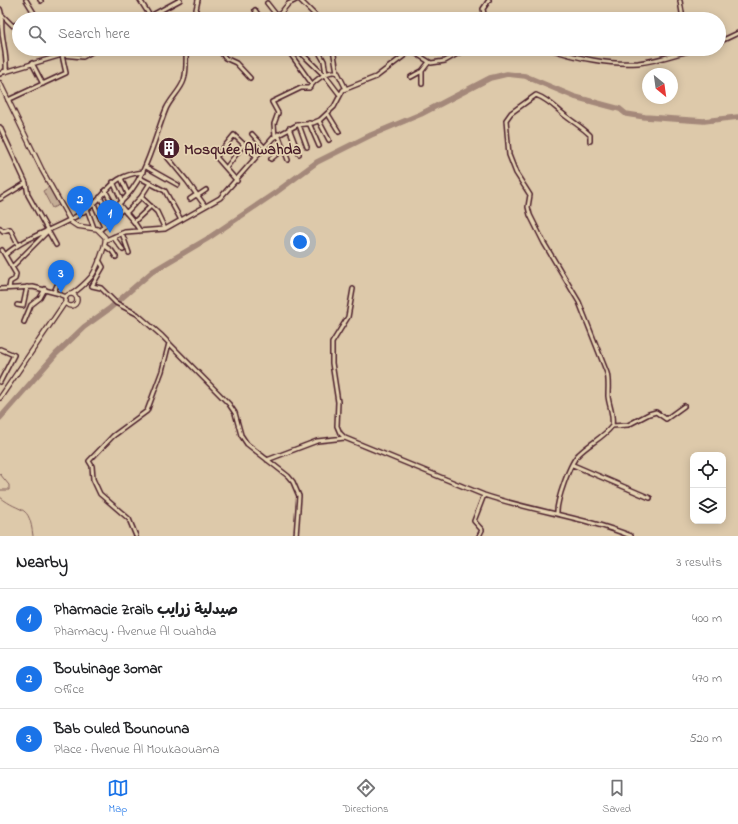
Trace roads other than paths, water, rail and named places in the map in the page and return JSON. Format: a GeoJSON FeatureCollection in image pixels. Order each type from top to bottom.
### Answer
{"type":"FeatureCollection","features":[{"type":"Feature","properties":{"kind":"street"},"geometry":{"type":"LineString","coordinates":[[26,0],[33,12]]}},
{"type":"Feature","properties":{"kind":"street"},"geometry":{"type":"LineString","coordinates":[[140,0],[148,12]]}},
{"type":"Feature","properties":{"kind":"street"},"geometry":{"type":"LineString","coordinates":[[156,12],[173,1],[180,0]]}},
{"type":"Feature","properties":{"kind":"street"},"geometry":{"type":"LineString","coordinates":[[196,12],[198,0]]}},
{"type":"Feature","properties":{"kind":"street"},"geometry":{"type":"LineString","coordinates":[[282,12],[288,4],[296,0]]}},
{"type":"Feature","properties":{"kind":"street"},"geometry":{"type":"LineString","coordinates":[[300,0],[312,12]]}},
{"type":"Feature","properties":{"kind":"street"},"geometry":{"type":"LineString","coordinates":[[484,12],[483,9],[489,0]]}},
{"type":"Feature","properties":{"kind":"street"},"geometry":{"type":"LineString","coordinates":[[680,1],[682,12]]}},
{"type":"Feature","properties":{"kind":"street"},"geometry":{"type":"LineString","coordinates":[[267,3],[273,12]]}},
{"type":"Feature","properties":{"kind":"street"},"geometry":{"type":"LineString","coordinates":[[0,9],[3,16],[12,25]]}},
{"type":"Feature","properties":{"kind":"street"},"geometry":{"type":"LineString","coordinates":[[3,16],[2,29],[6,61],[5,72]]}},
{"type":"Feature","properties":{"kind":"street"},"geometry":{"type":"LineString","coordinates":[[726,39],[738,33]]}},
{"type":"Feature","properties":{"kind":"street"},"geometry":{"type":"LineString","coordinates":[[0,74],[58,56]]}},
{"type":"Feature","properties":{"kind":"street"},"geometry":{"type":"LineString","coordinates":[[8,100],[66,73],[62,56]]}},
{"type":"Feature","properties":{"kind":"street"},"geometry":{"type":"LineString","coordinates":[[72,56],[85,56]]}},
{"type":"Feature","properties":{"kind":"street"},"geometry":{"type":"LineString","coordinates":[[140,231],[120,204],[140,178],[146,167],[166,108],[184,79],[186,56]]}},
{"type":"Feature","properties":{"kind":"street"},"geometry":{"type":"LineString","coordinates":[[224,56],[236,63],[250,78]]}},
{"type":"Feature","properties":{"kind":"street"},"geometry":{"type":"LineString","coordinates":[[293,56],[312,84]]}},
{"type":"Feature","properties":{"kind":"street"},"geometry":{"type":"LineString","coordinates":[[305,56],[325,75],[340,95]]}},
{"type":"Feature","properties":{"kind":"street"},"geometry":{"type":"LineString","coordinates":[[321,56],[324,61],[325,75]]}},
{"type":"Feature","properties":{"kind":"street"},"geometry":{"type":"LineString","coordinates":[[334,56],[337,72],[346,89]]}},
{"type":"Feature","properties":{"kind":"street"},"geometry":{"type":"LineString","coordinates":[[106,240],[122,233],[165,229],[220,198],[237,181],[264,147],[278,134],[289,128],[319,120],[328,114],[334,107],[340,95],[346,89],[376,77],[405,56]]}},
{"type":"Feature","properties":{"kind":"street"},"geometry":{"type":"LineString","coordinates":[[421,56],[429,62],[446,61],[454,56]]}},
{"type":"Feature","properties":{"kind":"street"},"geometry":{"type":"LineString","coordinates":[[582,56],[600,60],[637,63],[675,56]]}},
{"type":"Feature","properties":{"kind":"street"},"geometry":{"type":"LineString","coordinates":[[411,77],[422,71],[429,62]]}},
{"type":"Feature","properties":{"kind":"street"},"geometry":{"type":"LineString","coordinates":[[32,63],[43,84]]}},
{"type":"Feature","properties":{"kind":"street"},"geometry":{"type":"LineString","coordinates":[[422,71],[422,84]]}},
{"type":"Feature","properties":{"kind":"street"},"geometry":{"type":"LineString","coordinates":[[275,137],[274,124],[278,113],[272,102],[301,88],[309,88],[312,84],[325,75],[337,72]]}},
{"type":"Feature","properties":{"kind":"street"},"geometry":{"type":"LineString","coordinates":[[0,83],[42,170],[69,219],[77,226],[100,230],[106,240],[105,246],[93,274],[82,287],[66,299],[60,311],[0,398]]}},
{"type":"Feature","properties":{"kind":"street"},"geometry":{"type":"LineString","coordinates":[[590,141],[590,134],[575,121],[563,114],[554,105],[536,95],[511,114],[506,120],[509,155],[516,173],[530,195],[528,207],[530,214],[544,243],[579,302],[607,373],[612,426]]}},
{"type":"Feature","properties":{"kind":"street"},"geometry":{"type":"LineString","coordinates":[[328,114],[338,132]]}},
{"type":"Feature","properties":{"kind":"street"},"geometry":{"type":"LineString","coordinates":[[319,120],[329,140]]}},
{"type":"Feature","properties":{"kind":"street"},"geometry":{"type":"LineString","coordinates":[[309,123],[319,146]]}},
{"type":"Feature","properties":{"kind":"street"},"geometry":{"type":"LineString","coordinates":[[299,125],[307,147]]}},
{"type":"Feature","properties":{"kind":"street"},"geometry":{"type":"LineString","coordinates":[[0,126],[26,183],[28,195],[56,245]]}},
{"type":"Feature","properties":{"kind":"street"},"geometry":{"type":"LineString","coordinates":[[289,128],[299,154]]}},
{"type":"Feature","properties":{"kind":"street"},"geometry":{"type":"LineString","coordinates":[[252,134],[264,147]]}},
{"type":"Feature","properties":{"kind":"street"},"geometry":{"type":"LineString","coordinates":[[278,134],[288,160]]}},
{"type":"Feature","properties":{"kind":"street"},"geometry":{"type":"LineString","coordinates":[[237,181],[217,158],[218,154],[234,135],[256,156]]}},
{"type":"Feature","properties":{"kind":"street"},"geometry":{"type":"LineString","coordinates":[[226,168],[244,144]]}},
{"type":"Feature","properties":{"kind":"street"},"geometry":{"type":"LineString","coordinates":[[271,159],[284,148]]}},
{"type":"Feature","properties":{"kind":"street"},"geometry":{"type":"LineString","coordinates":[[168,158],[205,206]]}},
{"type":"Feature","properties":{"kind":"street"},"geometry":{"type":"LineString","coordinates":[[146,167],[178,185]]}},
{"type":"Feature","properties":{"kind":"street"},"geometry":{"type":"LineString","coordinates":[[5,255],[18,245],[87,209],[94,204],[113,182],[133,173],[143,172]]}},
{"type":"Feature","properties":{"kind":"street"},"geometry":{"type":"LineString","coordinates":[[121,178],[128,194]]}},
{"type":"Feature","properties":{"kind":"street"},"geometry":{"type":"LineString","coordinates":[[140,178],[165,192],[181,220]]}},
{"type":"Feature","properties":{"kind":"street"},"geometry":{"type":"LineString","coordinates":[[113,182],[122,201]]}},
{"type":"Feature","properties":{"kind":"street"},"geometry":{"type":"LineString","coordinates":[[0,199],[26,183]]}},
{"type":"Feature","properties":{"kind":"street"},"geometry":{"type":"LineString","coordinates":[[126,213],[141,197],[150,183]]}},
{"type":"Feature","properties":{"kind":"street"},"geometry":{"type":"LineString","coordinates":[[188,190],[192,188]]}},
{"type":"Feature","properties":{"kind":"street"},"geometry":{"type":"LineString","coordinates":[[105,190],[118,214]]}},
{"type":"Feature","properties":{"kind":"street"},"geometry":{"type":"LineString","coordinates":[[190,199],[206,190]]}},
{"type":"Feature","properties":{"kind":"street"},"geometry":{"type":"LineString","coordinates":[[100,197],[112,220]]}},
{"type":"Feature","properties":{"kind":"street"},"geometry":{"type":"LineString","coordinates":[[141,197],[152,206],[162,218],[165,229]]}},
{"type":"Feature","properties":{"kind":"street"},"geometry":{"type":"LineString","coordinates":[[94,204],[104,226]]}},
{"type":"Feature","properties":{"kind":"street"},"geometry":{"type":"LineString","coordinates":[[134,222],[152,206]]}},
{"type":"Feature","properties":{"kind":"street"},"geometry":{"type":"LineString","coordinates":[[87,209],[94,228]]}},
{"type":"Feature","properties":{"kind":"street"},"geometry":{"type":"LineString","coordinates":[[100,230],[123,209]]}},
{"type":"Feature","properties":{"kind":"street"},"geometry":{"type":"LineString","coordinates":[[0,228],[3,232],[10,229],[18,245]]}},
{"type":"Feature","properties":{"kind":"street"},"geometry":{"type":"LineString","coordinates":[[12,268],[46,233],[47,230]]}},
{"type":"Feature","properties":{"kind":"street"},"geometry":{"type":"LineString","coordinates":[[122,233],[129,253]]}},
{"type":"Feature","properties":{"kind":"street"},"geometry":{"type":"LineString","coordinates":[[113,237],[123,250]]}},
{"type":"Feature","properties":{"kind":"street"},"geometry":{"type":"LineString","coordinates":[[105,246],[112,251],[116,257]]}},
{"type":"Feature","properties":{"kind":"street"},"geometry":{"type":"LineString","coordinates":[[2,250],[16,276],[15,279],[10,282],[11,293]]}},
{"type":"Feature","properties":{"kind":"street"},"geometry":{"type":"LineString","coordinates":[[98,260],[103,268],[92,286],[101,288],[116,303],[137,314],[169,343],[229,404],[235,413],[239,432],[244,440],[288,476],[297,490],[299,511],[296,536]]}},
{"type":"Feature","properties":{"kind":"street"},"geometry":{"type":"LineString","coordinates":[[54,292],[57,285]]}},
{"type":"Feature","properties":{"kind":"street"},"geometry":{"type":"LineString","coordinates":[[17,305],[20,308],[24,304],[27,287]]}},
{"type":"Feature","properties":{"kind":"street"},"geometry":{"type":"LineString","coordinates":[[0,289],[27,287],[45,289],[60,294],[66,299],[69,305]]}},
{"type":"Feature","properties":{"kind":"street"},"geometry":{"type":"LineString","coordinates":[[60,311],[69,305],[75,304],[82,287]]}},
{"type":"Feature","properties":{"kind":"street"},"geometry":{"type":"LineString","coordinates":[[24,322],[31,306],[40,298],[45,289]]}},
{"type":"Feature","properties":{"kind":"street"},"geometry":{"type":"LineString","coordinates":[[353,289],[348,317],[332,343],[332,363],[338,402],[337,426],[340,433],[345,438],[484,495],[508,503],[609,527],[631,536]]}},
{"type":"Feature","properties":{"kind":"street"},"geometry":{"type":"LineString","coordinates":[[72,294],[77,298]]}},
{"type":"Feature","properties":{"kind":"street"},"geometry":{"type":"LineString","coordinates":[[136,536],[129,520],[100,494],[93,479],[92,466],[89,461],[113,436],[147,411],[162,371],[169,343]]}},
{"type":"Feature","properties":{"kind":"street"},"geometry":{"type":"LineString","coordinates":[[0,349],[14,355],[0,382]]}},
{"type":"Feature","properties":{"kind":"street"},"geometry":{"type":"LineString","coordinates":[[0,372],[4,375]]}},
{"type":"Feature","properties":{"kind":"street"},"geometry":{"type":"LineString","coordinates":[[556,514],[558,497],[572,465],[579,454],[596,442],[612,426],[628,425],[656,412],[666,419],[684,406]]}},
{"type":"Feature","properties":{"kind":"street"},"geometry":{"type":"LineString","coordinates":[[267,460],[316,441],[345,438]]}},
{"type":"Feature","properties":{"kind":"street"},"geometry":{"type":"LineString","coordinates":[[572,465],[650,498]]}},
{"type":"Feature","properties":{"kind":"street"},"geometry":{"type":"LineString","coordinates":[[478,536],[482,528],[474,521],[484,495]]}},
{"type":"Feature","properties":{"kind":"waterway"},"geometry":{"type":"LineString","coordinates":[[0,418],[56,354],[84,327],[109,309],[153,271],[207,239],[275,193],[317,162],[371,135],[421,114],[490,78],[507,74],[525,76],[575,97],[620,109],[626,114],[645,117],[704,121],[738,117]]}},
{"type":"Feature","properties":{"kind":"waterway"},"geometry":{"type":"LineString","coordinates":[[0,474],[9,485],[9,490],[0,490]]}},
{"type":"Feature","properties":{"kind":"waterway"},"geometry":{"type":"LineString","coordinates":[[0,497],[27,513],[33,536]]}},
{"type":"Feature","properties":{"kind":"place","name":"Mosquée Alwahda"},"geometry":{"type":"Point","coordinates":[169,148]}},
{"type":"Feature","properties":{"kind":"place","name":"Boubinage 3omar"},"geometry":{"type":"Point","coordinates":[80,219]}},
{"type":"Feature","properties":{"kind":"place","name":"Pharmacie Zraib صيدلية زرايب"},"geometry":{"type":"Point","coordinates":[110,233]}},
{"type":"Feature","properties":{"kind":"place","name":"Bab Ouled Bounouna"},"geometry":{"type":"Point","coordinates":[61,293]}}]}
